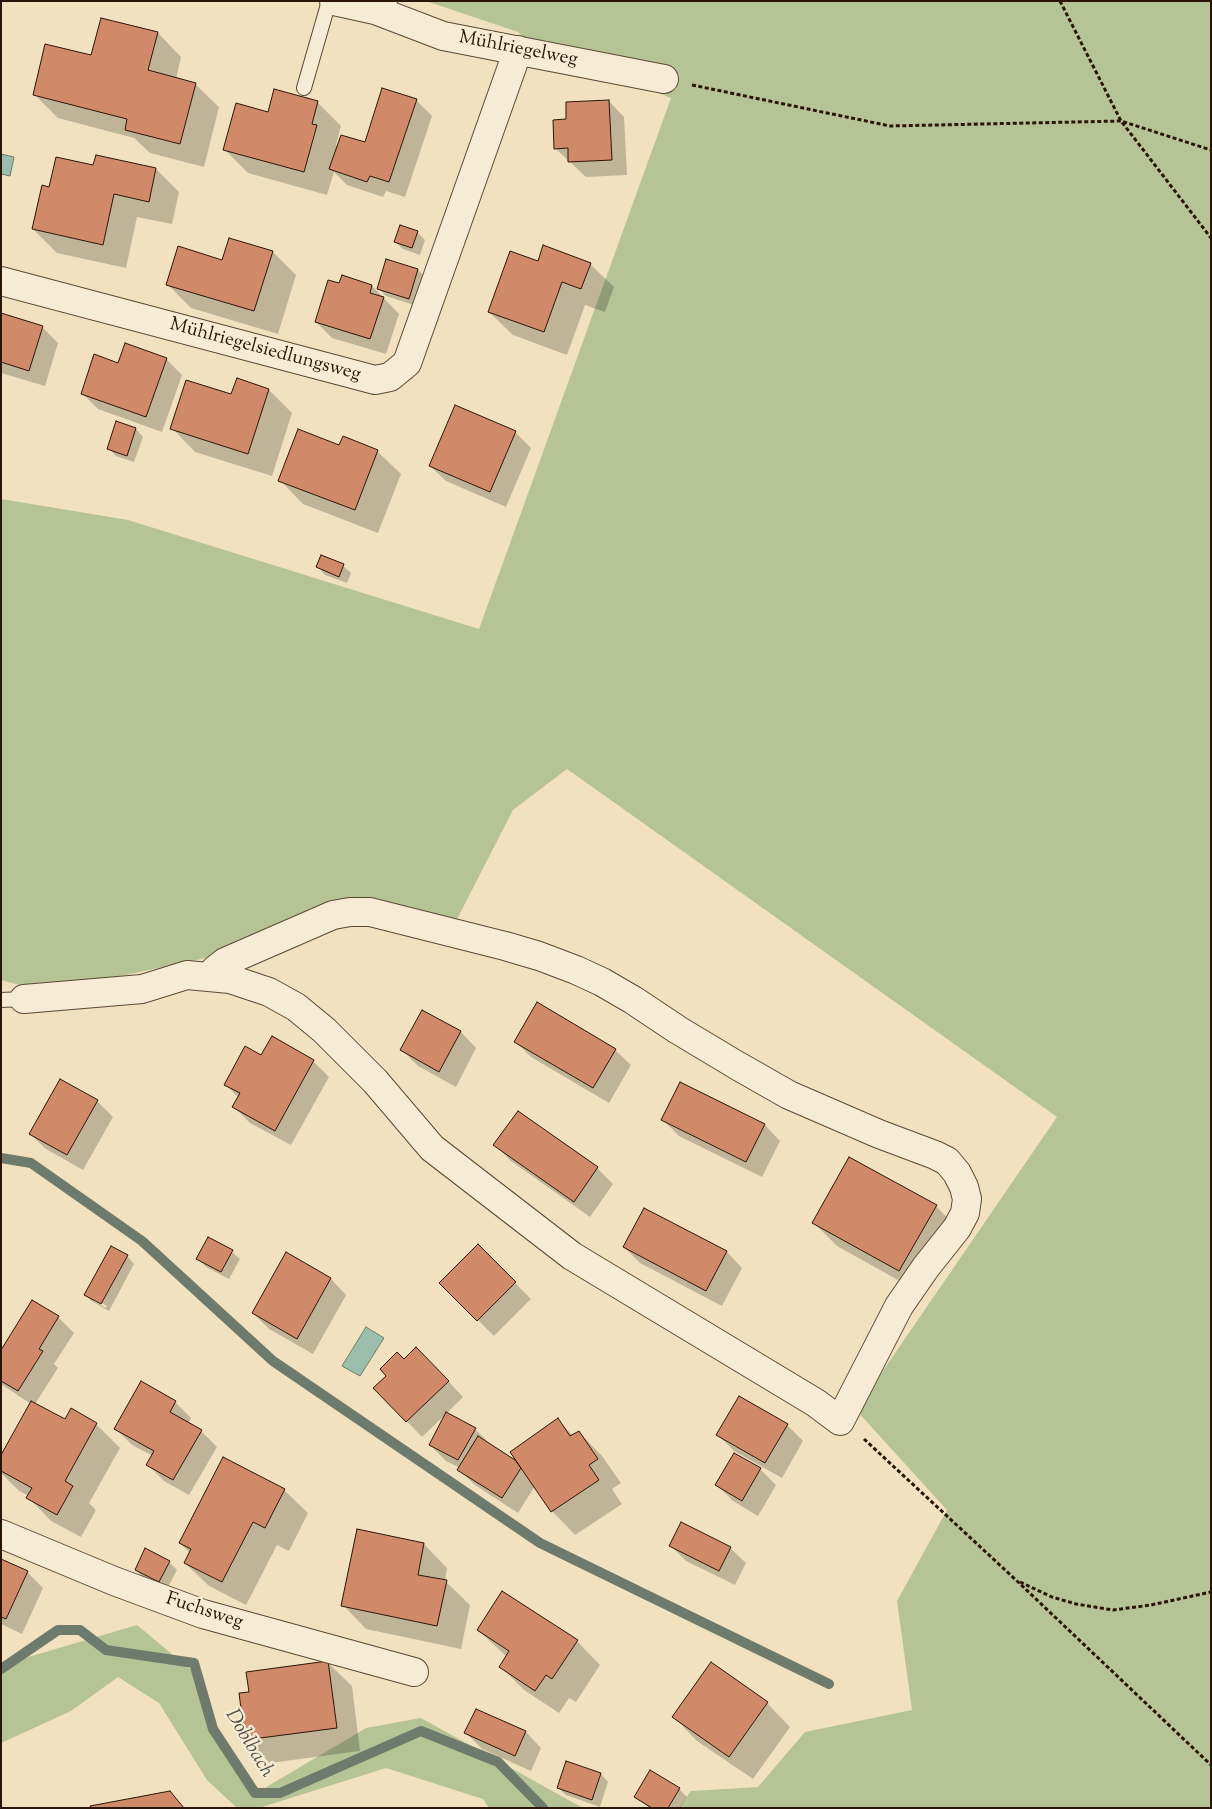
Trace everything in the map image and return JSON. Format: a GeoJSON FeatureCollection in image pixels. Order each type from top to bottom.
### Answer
{"type":"FeatureCollection","features":[{"type":"Feature","properties":{"kind":"street","name":"Mühlriegelweg"},"geometry":{"type":"LineString","coordinates":[[334,1],[379,6],[443,36],[664,79]]}},
{"type":"Feature","properties":{"kind":"street","name":"Mühlriegelsiedlungsweg"},"geometry":{"type":"LineString","coordinates":[[1,281],[375,380],[390,377],[407,363],[518,50]]}},
{"type":"Feature","properties":{"kind":"street"},"geometry":{"type":"LineString","coordinates":[[12,1000],[142,989],[187,975],[230,979],[269,992],[296,1007],[324,1030],[375,1080],[432,1148],[572,1256],[816,1403],[840,1421],[899,1306],[926,1267],[958,1228],[965,1213],[967,1199],[964,1187],[957,1173],[947,1161],[789,1095],[730,1062],[602,982],[567,966],[505,946],[370,912],[350,912],[333,915],[225,962],[209,977]]}},
{"type":"Feature","properties":{"kind":"street","name":"Fuchsweg"},"geometry":{"type":"LineString","coordinates":[[1,1534],[114,1581],[203,1614],[414,1672]]}},
{"type":"Feature","properties":{"kind":"lane"},"geometry":{"type":"LineString","coordinates":[[304,88],[329,1]]}},
{"type":"Feature","properties":{"kind":"path"},"geometry":{"type":"LineString","coordinates":[[1060,1],[1121,121],[1211,238]]}},
{"type":"Feature","properties":{"kind":"path"},"geometry":{"type":"LineString","coordinates":[[664,79],[890,126],[1121,121],[1211,150]]}},
{"type":"Feature","properties":{"kind":"path"},"geometry":{"type":"LineString","coordinates":[[840,1421],[874,1446],[1211,1765]]}},
{"type":"Feature","properties":{"kind":"path"},"geometry":{"type":"LineString","coordinates":[[1017,1581],[1052,1597],[1076,1604],[1113,1610],[1151,1605],[1211,1592]]}},
{"type":"Feature","properties":{"kind":"shaded area"},"geometry":{"type":"Polygon","coordinates":[[[426,1],[1211,1],[1211,1808],[679,1808],[691,1791],[758,1787],[805,1732],[912,1710],[897,1601],[947,1510],[856,1410],[1057,1117],[567,769],[513,810],[455,923],[367,905],[220,955],[45,992],[1,980],[1,499],[128,520],[479,629],[671,98],[526,39],[518,32],[426,1]]]}},
{"type":"Feature","properties":{"kind":"shaded area"},"geometry":{"type":"Polygon","coordinates":[[[1,154],[14,157],[10,176],[1,174],[1,154]]]}},
{"type":"Feature","properties":{"kind":"shaded area"},"geometry":{"type":"Polygon","coordinates":[[[366,1327],[384,1338],[360,1376],[342,1366],[366,1327]]]}},
{"type":"Feature","properties":{"kind":"shaded area"},"geometry":{"type":"Polygon","coordinates":[[[137,1625],[203,1680],[222,1751],[258,1792],[366,1728],[421,1718],[583,1808],[489,1808],[483,1799],[386,1768],[259,1808],[237,1808],[207,1780],[159,1703],[118,1677],[71,1711],[1,1743],[1,1665],[137,1625]]]}},
{"type":"Feature","properties":{"kind":"building"},"geometry":{"type":"Polygon","coordinates":[[[101,18],[158,32],[148,70],[196,83],[180,144],[125,130],[127,119],[33,95],[45,44],[91,55],[101,18]]]}},
{"type":"Feature","properties":{"kind":"building"},"geometry":{"type":"Polygon","coordinates":[[[382,88],[417,99],[389,182],[370,176],[367,182],[329,169],[341,135],[365,142],[382,88]]]}},
{"type":"Feature","properties":{"kind":"building"},"geometry":{"type":"Polygon","coordinates":[[[274,89],[318,101],[312,124],[317,125],[304,172],[223,150],[236,103],[268,112],[274,89]]]}},
{"type":"Feature","properties":{"kind":"building"},"geometry":{"type":"Polygon","coordinates":[[[609,100],[612,160],[568,162],[568,148],[554,149],[553,120],[566,119],[566,102],[609,100]]]}},
{"type":"Feature","properties":{"kind":"building"},"geometry":{"type":"Polygon","coordinates":[[[96,155],[156,168],[149,202],[114,194],[103,245],[32,229],[42,185],[49,187],[56,157],[93,165],[96,155]]]}},
{"type":"Feature","properties":{"kind":"building"},"geometry":{"type":"Polygon","coordinates":[[[400,225],[418,231],[412,248],[394,242],[400,225]]]}},
{"type":"Feature","properties":{"kind":"building"},"geometry":{"type":"Polygon","coordinates":[[[229,238],[273,251],[254,311],[166,285],[178,246],[222,260],[229,238]]]}},
{"type":"Feature","properties":{"kind":"building"},"geometry":{"type":"Polygon","coordinates":[[[543,245],[591,263],[581,289],[562,282],[544,332],[488,312],[510,251],[538,261],[543,245]]]}},
{"type":"Feature","properties":{"kind":"building"},"geometry":{"type":"Polygon","coordinates":[[[386,259],[418,269],[409,299],[377,289],[386,259]]]}},
{"type":"Feature","properties":{"kind":"building"},"geometry":{"type":"Polygon","coordinates":[[[342,275],[372,285],[370,293],[384,297],[370,339],[315,322],[328,280],[339,283],[342,275]]]}},
{"type":"Feature","properties":{"kind":"building"},"geometry":{"type":"Polygon","coordinates":[[[1,313],[43,326],[29,371],[1,362],[1,313]]]}},
{"type":"Feature","properties":{"kind":"building"},"geometry":{"type":"Polygon","coordinates":[[[125,343],[167,358],[146,417],[81,394],[94,354],[118,363],[125,343]]]}},
{"type":"Feature","properties":{"kind":"building"},"geometry":{"type":"Polygon","coordinates":[[[237,378],[269,389],[248,454],[170,429],[186,380],[231,394],[237,378]]]}},
{"type":"Feature","properties":{"kind":"building"},"geometry":{"type":"Polygon","coordinates":[[[455,405],[516,431],[490,492],[429,466],[455,405]]]}},
{"type":"Feature","properties":{"kind":"building"},"geometry":{"type":"Polygon","coordinates":[[[116,421],[136,428],[127,456],[107,449],[116,421]]]}},
{"type":"Feature","properties":{"kind":"building"},"geometry":{"type":"Polygon","coordinates":[[[298,429],[339,445],[343,436],[378,450],[355,510],[278,481],[298,429]]]}},
{"type":"Feature","properties":{"kind":"building"},"geometry":{"type":"Polygon","coordinates":[[[321,555],[344,564],[339,577],[316,567],[321,555]]]}},
{"type":"Feature","properties":{"kind":"building"},"geometry":{"type":"Polygon","coordinates":[[[537,1002],[616,1049],[593,1088],[514,1042],[537,1002]]]}},
{"type":"Feature","properties":{"kind":"building"},"geometry":{"type":"Polygon","coordinates":[[[422,1010],[461,1031],[439,1072],[400,1050],[422,1010]]]}},
{"type":"Feature","properties":{"kind":"building"},"geometry":{"type":"Polygon","coordinates":[[[272,1036],[314,1060],[275,1131],[232,1107],[240,1093],[224,1085],[245,1046],[261,1055],[272,1036]]]}},
{"type":"Feature","properties":{"kind":"building"},"geometry":{"type":"Polygon","coordinates":[[[60,1079],[98,1100],[67,1155],[29,1134],[60,1079]]]}},
{"type":"Feature","properties":{"kind":"building"},"geometry":{"type":"Polygon","coordinates":[[[680,1082],[765,1124],[746,1162],[661,1120],[680,1082]]]}},
{"type":"Feature","properties":{"kind":"building"},"geometry":{"type":"Polygon","coordinates":[[[518,1111],[598,1167],[574,1202],[493,1145],[518,1111]]]}},
{"type":"Feature","properties":{"kind":"building"},"geometry":{"type":"Polygon","coordinates":[[[849,1157],[937,1205],[899,1271],[812,1223],[849,1157]]]}},
{"type":"Feature","properties":{"kind":"building"},"geometry":{"type":"Polygon","coordinates":[[[644,1208],[727,1251],[706,1291],[623,1247],[644,1208]]]}},
{"type":"Feature","properties":{"kind":"building"},"geometry":{"type":"Polygon","coordinates":[[[208,1237],[233,1250],[221,1272],[196,1259],[208,1237]]]}},
{"type":"Feature","properties":{"kind":"building"},"geometry":{"type":"Polygon","coordinates":[[[478,1244],[516,1282],[477,1321],[439,1283],[478,1244]]]}},
{"type":"Feature","properties":{"kind":"building"},"geometry":{"type":"Polygon","coordinates":[[[111,1246],[128,1255],[101,1304],[84,1295],[111,1246]]]}},
{"type":"Feature","properties":{"kind":"building"},"geometry":{"type":"Polygon","coordinates":[[[286,1252],[331,1278],[297,1339],[252,1313],[286,1252]]]}},
{"type":"Feature","properties":{"kind":"building"},"geometry":{"type":"Polygon","coordinates":[[[32,1300],[59,1316],[39,1349],[43,1351],[18,1391],[1,1381],[1,1350],[32,1300]]]}},
{"type":"Feature","properties":{"kind":"building"},"geometry":{"type":"Polygon","coordinates":[[[416,1347],[449,1381],[406,1422],[373,1388],[386,1376],[380,1369],[397,1352],[404,1359],[416,1347]]]}},
{"type":"Feature","properties":{"kind":"building"},"geometry":{"type":"Polygon","coordinates":[[[141,1381],[176,1401],[170,1412],[202,1430],[173,1480],[146,1465],[154,1451],[114,1429],[141,1381]]]}},
{"type":"Feature","properties":{"kind":"building"},"geometry":{"type":"Polygon","coordinates":[[[739,1396],[788,1424],[765,1463],[716,1435],[739,1396]]]}},
{"type":"Feature","properties":{"kind":"building"},"geometry":{"type":"Polygon","coordinates":[[[31,1401],[65,1419],[71,1408],[97,1423],[65,1481],[73,1486],[57,1515],[26,1498],[32,1488],[1,1471],[1,1455],[31,1401]]]}},
{"type":"Feature","properties":{"kind":"building"},"geometry":{"type":"Polygon","coordinates":[[[446,1412],[476,1428],[458,1460],[429,1445],[446,1412]]]}},
{"type":"Feature","properties":{"kind":"building"},"geometry":{"type":"Polygon","coordinates":[[[558,1418],[570,1436],[579,1431],[598,1459],[589,1465],[599,1480],[551,1512],[510,1452],[558,1418]]]}},
{"type":"Feature","properties":{"kind":"building"},"geometry":{"type":"Polygon","coordinates":[[[478,1436],[515,1460],[521,1468],[502,1498],[457,1470],[478,1436]]]}},
{"type":"Feature","properties":{"kind":"building"},"geometry":{"type":"Polygon","coordinates":[[[734,1453],[761,1468],[742,1501],[715,1485],[734,1453]]]}},
{"type":"Feature","properties":{"kind":"building"},"geometry":{"type":"Polygon","coordinates":[[[223,1457],[285,1489],[265,1528],[253,1522],[222,1582],[184,1563],[191,1549],[179,1543],[223,1457]]]}},
{"type":"Feature","properties":{"kind":"building"},"geometry":{"type":"Polygon","coordinates":[[[681,1522],[731,1547],[719,1571],[669,1546],[681,1522]]]}},
{"type":"Feature","properties":{"kind":"building"},"geometry":{"type":"Polygon","coordinates":[[[357,1529],[424,1543],[418,1575],[447,1580],[437,1626],[341,1606],[357,1529]]]}},
{"type":"Feature","properties":{"kind":"building"},"geometry":{"type":"Polygon","coordinates":[[[145,1548],[170,1561],[159,1582],[135,1570],[145,1548]]]}},
{"type":"Feature","properties":{"kind":"building"},"geometry":{"type":"Polygon","coordinates":[[[1,1559],[28,1571],[6,1619],[1,1617],[1,1559]]]}},
{"type":"Feature","properties":{"kind":"building"},"geometry":{"type":"Polygon","coordinates":[[[502,1591],[578,1640],[552,1679],[546,1675],[535,1691],[499,1667],[509,1651],[477,1630],[502,1591]]]}},
{"type":"Feature","properties":{"kind":"building"},"geometry":{"type":"Polygon","coordinates":[[[328,1661],[337,1728],[245,1740],[239,1693],[249,1692],[246,1672],[328,1661]]]}},
{"type":"Feature","properties":{"kind":"building"},"geometry":{"type":"Polygon","coordinates":[[[711,1662],[768,1702],[729,1757],[672,1717],[711,1662]]]}},
{"type":"Feature","properties":{"kind":"building"},"geometry":{"type":"Polygon","coordinates":[[[476,1709],[526,1731],[515,1756],[464,1733],[476,1709]]]}},
{"type":"Feature","properties":{"kind":"building"},"geometry":{"type":"Polygon","coordinates":[[[566,1761],[601,1773],[592,1800],[557,1788],[566,1761]]]}},
{"type":"Feature","properties":{"kind":"building"},"geometry":{"type":"Polygon","coordinates":[[[650,1770],[680,1788],[668,1808],[652,1808],[634,1797],[650,1770]]]}},
{"type":"Feature","properties":{"kind":"building"},"geometry":{"type":"Polygon","coordinates":[[[170,1791],[184,1808],[91,1808],[90,1806],[170,1791]]]}},
{"type":"Feature","properties":{"kind":"waterway"},"geometry":{"type":"LineString","coordinates":[[1,1158],[31,1163],[142,1241],[273,1361],[540,1543],[829,1684]]}},
{"type":"Feature","properties":{"kind":"waterway","name":"Doblbach"},"geometry":{"type":"LineString","coordinates":[[1,1669],[58,1630],[80,1630],[106,1650],[194,1663],[213,1729],[255,1793],[280,1793],[421,1731],[498,1762],[543,1808]]}}]}
